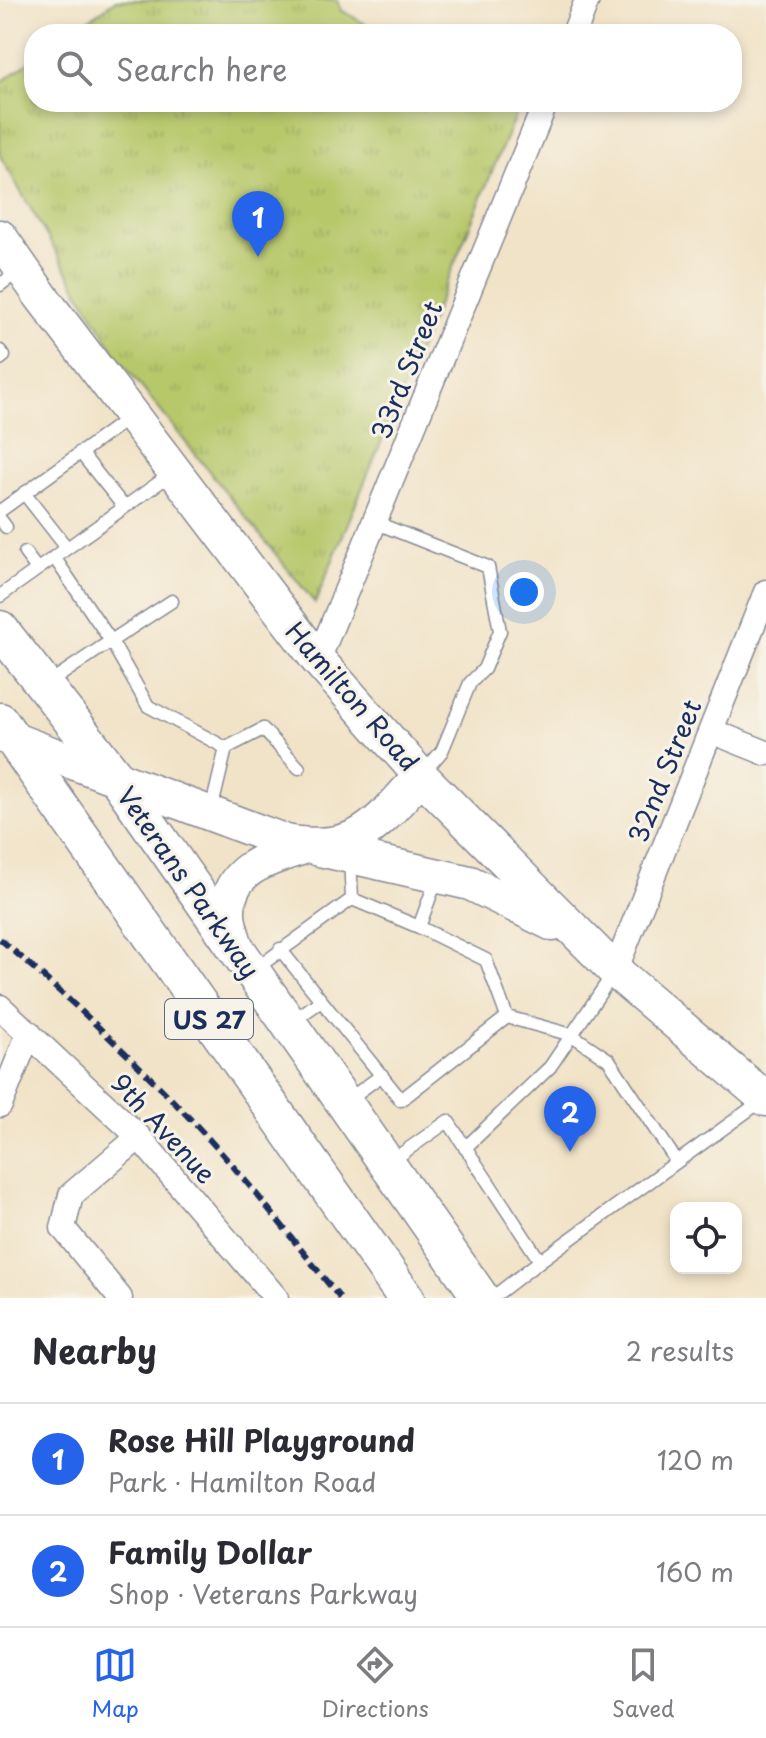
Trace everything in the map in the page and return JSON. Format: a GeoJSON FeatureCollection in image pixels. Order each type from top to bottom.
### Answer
{"type":"FeatureCollection","features":[{"type":"Feature","properties":{"kind":"main road","name":"Veterans Parkway"},"geometry":{"type":"LineString","coordinates":[[0,629],[256,957],[289,1024],[481,1298]]}},
{"type":"Feature","properties":{"kind":"main road","name":"US 27"},"geometry":{"type":"LineString","coordinates":[[4,732],[406,1298]]}},
{"type":"Feature","properties":{"kind":"street"},"geometry":{"type":"LineString","coordinates":[[578,24],[587,0]]}},
{"type":"Feature","properties":{"kind":"street","name":"33rd Street"},"geometry":{"type":"LineString","coordinates":[[318,660],[542,112]]}},
{"type":"Feature","properties":{"kind":"street","name":"Hamilton Road"},"geometry":{"type":"LineString","coordinates":[[0,237],[11,277],[131,416],[318,660],[421,776],[615,971],[766,1099]]}},
{"type":"Feature","properties":{"kind":"street","name":"32nd Street"},"geometry":{"type":"LineString","coordinates":[[615,971],[766,592]]}},
{"type":"Feature","properties":{"kind":"street"},"geometry":{"type":"LineString","coordinates":[[711,731],[766,753]]}},
{"type":"Feature","properties":{"kind":"street"},"geometry":{"type":"LineString","coordinates":[[4,732],[286,842],[470,883],[583,941]]}},
{"type":"Feature","properties":{"kind":"street"},"geometry":{"type":"LineString","coordinates":[[256,957],[228,915],[231,891],[245,870],[311,847],[352,841],[375,826],[421,776]]}},
{"type":"Feature","properties":{"kind":"street","name":"9th Avenue"},"geometry":{"type":"LineString","coordinates":[[0,1007],[139,1137],[276,1298]]}},
{"type":"Feature","properties":{"kind":"street"},"geometry":{"type":"LineString","coordinates":[[0,1105],[29,1033]]}},
{"type":"Feature","properties":{"kind":"street"},"geometry":{"type":"LineString","coordinates":[[120,1298],[63,1228],[71,1195],[139,1137]]}},
{"type":"Feature","properties":{"kind":"lane"},"geometry":{"type":"LineString","coordinates":[[0,351],[4,356],[0,359]]}},
{"type":"Feature","properties":{"kind":"lane"},"geometry":{"type":"LineString","coordinates":[[0,511],[131,416]]}},
{"type":"Feature","properties":{"kind":"lane"},"geometry":{"type":"LineString","coordinates":[[80,452],[124,507]]}},
{"type":"Feature","properties":{"kind":"lane"},"geometry":{"type":"LineString","coordinates":[[0,576],[5,592],[174,472]]}},
{"type":"Feature","properties":{"kind":"lane"},"geometry":{"type":"LineString","coordinates":[[24,493],[67,548]]}},
{"type":"Feature","properties":{"kind":"lane"},"geometry":{"type":"LineString","coordinates":[[374,522],[488,567],[500,631],[484,669],[470,683],[442,751],[421,776]]}},
{"type":"Feature","properties":{"kind":"lane"},"geometry":{"type":"LineString","coordinates":[[25,553],[37,569]]}},
{"type":"Feature","properties":{"kind":"lane"},"geometry":{"type":"LineString","coordinates":[[54,557],[111,641],[148,706],[226,748]]}},
{"type":"Feature","properties":{"kind":"lane"},"geometry":{"type":"LineString","coordinates":[[44,686],[172,601]]}},
{"type":"Feature","properties":{"kind":"lane"},"geometry":{"type":"LineString","coordinates":[[210,814],[226,748],[263,729],[299,768]]}},
{"type":"Feature","properties":{"kind":"lane"},"geometry":{"type":"LineString","coordinates":[[350,856],[352,899]]}},
{"type":"Feature","properties":{"kind":"lane"},"geometry":{"type":"LineString","coordinates":[[419,927],[438,875]]}},
{"type":"Feature","properties":{"kind":"lane"},"geometry":{"type":"LineString","coordinates":[[352,899],[256,957],[321,1001],[401,1100],[507,1017]]}},
{"type":"Feature","properties":{"kind":"lane"},"geometry":{"type":"LineString","coordinates":[[352,899],[486,960],[507,1017]]}},
{"type":"Feature","properties":{"kind":"lane"},"geometry":{"type":"LineString","coordinates":[[465,1148],[550,1067],[615,971]]}},
{"type":"Feature","properties":{"kind":"lane"},"geometry":{"type":"LineString","coordinates":[[289,1024],[321,1001]]}},
{"type":"Feature","properties":{"kind":"lane"},"geometry":{"type":"LineString","coordinates":[[507,1017],[572,1035],[609,1060],[677,1162]]}},
{"type":"Feature","properties":{"kind":"lane"},"geometry":{"type":"LineString","coordinates":[[344,1102],[382,1075]]}},
{"type":"Feature","properties":{"kind":"lane"},"geometry":{"type":"LineString","coordinates":[[492,1298],[766,1099]]}},
{"type":"Feature","properties":{"kind":"lane"},"geometry":{"type":"LineString","coordinates":[[388,1164],[448,1121],[540,1261]]}},
{"type":"Feature","properties":{"kind":"green space"},"geometry":{"type":"Polygon","coordinates":[[[116,0],[337,0],[341,10],[366,24],[83,24],[116,0]]]}},
{"type":"Feature","properties":{"kind":"green space"},"geometry":{"type":"Polygon","coordinates":[[[24,66],[24,112],[517,112],[315,603],[118,358],[0,156],[0,83],[24,66]]]}},
{"type":"Feature","properties":{"kind":"railway"},"geometry":{"type":"LineString","coordinates":[[0,939],[91,1020],[177,1105],[246,1181],[340,1298]]}},
{"type":"Feature","properties":{"kind":"place","name":"Rose Hill Playground"},"geometry":{"type":"Point","coordinates":[258,257]}},
{"type":"Feature","properties":{"kind":"place","name":"Family Dollar"},"geometry":{"type":"Point","coordinates":[570,1152]}}]}
